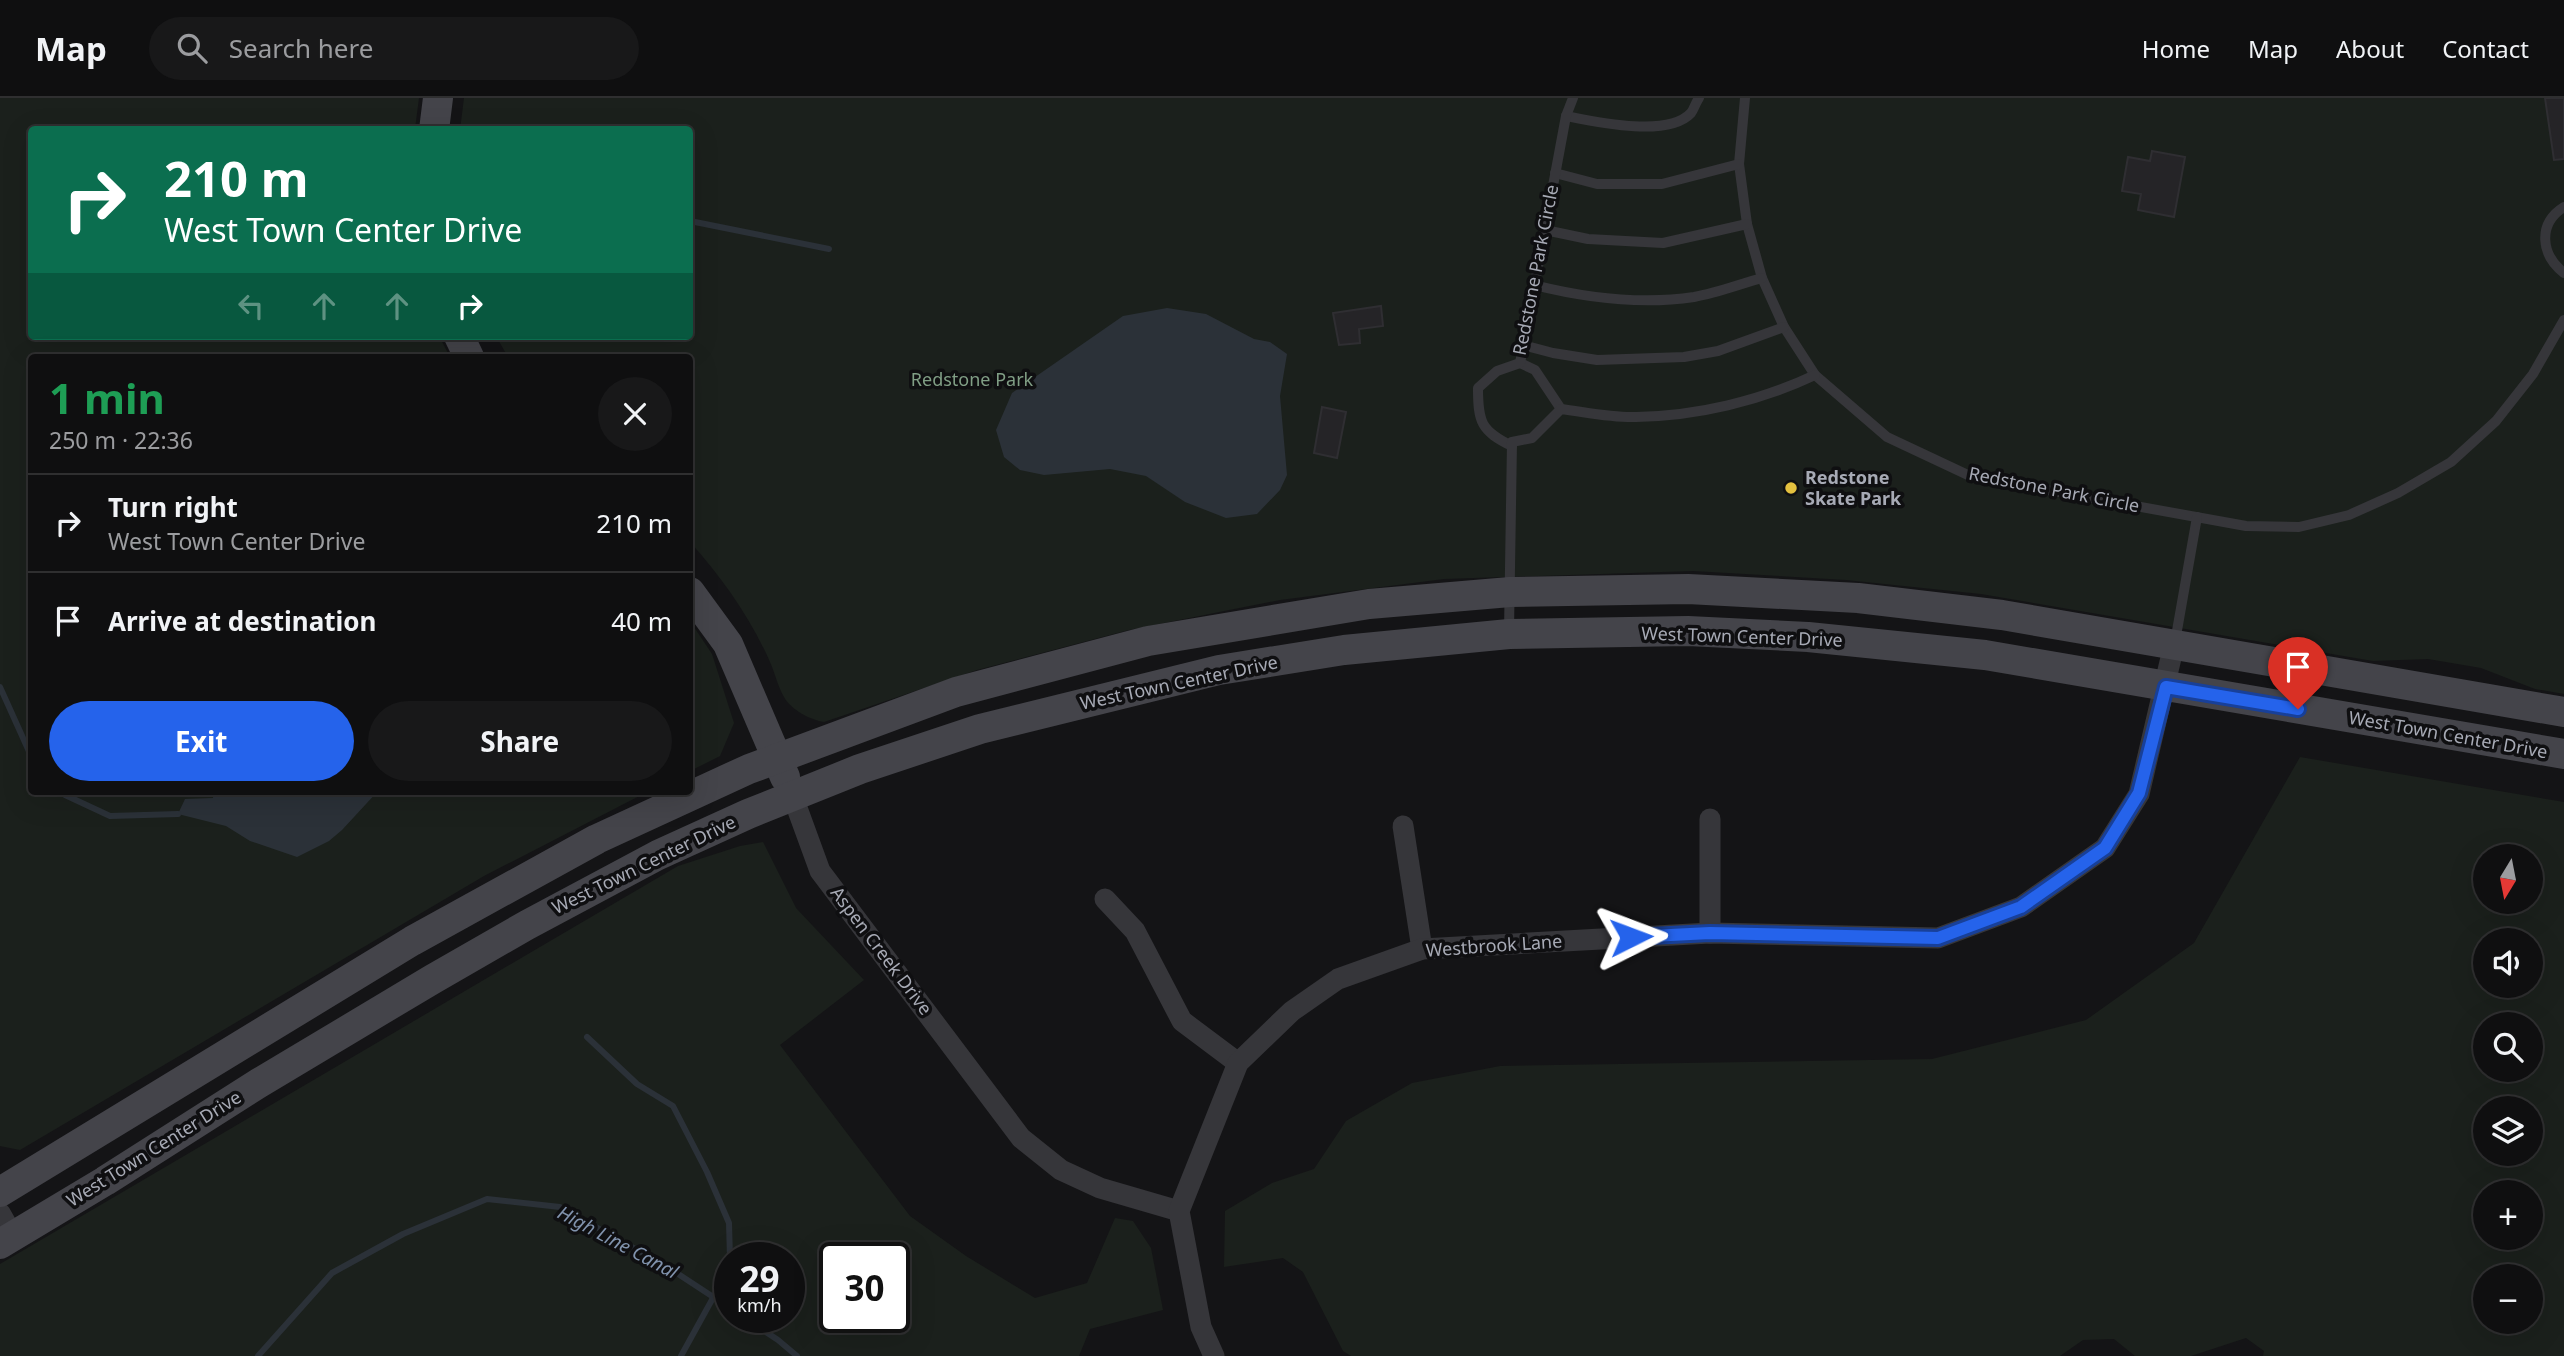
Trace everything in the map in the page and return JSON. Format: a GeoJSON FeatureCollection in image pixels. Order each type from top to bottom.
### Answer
{"type":"FeatureCollection","features":[{"type":"Feature","properties":{"kind":"street"},"geometry":{"type":"LineString","coordinates":[[434,126],[438,98]]}},
{"type":"Feature","properties":{"kind":"street"},"geometry":{"type":"LineString","coordinates":[[0,1192],[412,941],[597,839],[777,759],[956,692],[1148,641],[1369,604],[1510,592],[1688,589],[1858,598],[2002,615],[2564,712]]}},
{"type":"Feature","properties":{"kind":"street","name":"Aspen Creek Drive"},"geometry":{"type":"LineString","coordinates":[[693,596],[727,644],[793,797],[820,871],[1021,1138],[1061,1170],[1100,1188],[1179,1211]]}},
{"type":"Feature","properties":{"kind":"street","name":"West Town Center Drive"},"geometry":{"type":"LineString","coordinates":[[4,1231],[105,1181],[259,1083],[527,925],[658,855],[748,814],[860,769],[980,729],[1219,670],[1344,650],[1509,634],[1688,631],[1808,637],[1984,655],[2564,754]]}},
{"type":"Feature","properties":{"kind":"street","name":"Westbrook Lane"},"geometry":{"type":"LineString","coordinates":[[1179,1211],[1238,1063],[1292,1011],[1338,979],[1422,949],[1710,933],[1938,938],[2021,907],[2105,848],[2139,793],[2174,645]]}},
{"type":"Feature","properties":{"kind":"street"},"geometry":{"type":"LineString","coordinates":[[1710,819],[1710,933]]}},
{"type":"Feature","properties":{"kind":"street"},"geometry":{"type":"LineString","coordinates":[[1402,826],[1422,949]]}},
{"type":"Feature","properties":{"kind":"street"},"geometry":{"type":"LineString","coordinates":[[1105,899],[1135,931],[1181,1021],[1238,1063]]}},
{"type":"Feature","properties":{"kind":"street"},"geometry":{"type":"LineString","coordinates":[[1179,1211],[1201,1326],[1214,1356]]}},
{"type":"Feature","properties":{"kind":"lane","name":"Redstone Park Circle"},"geometry":{"type":"LineString","coordinates":[[1512,446],[1490,435],[1478,411],[1478,388],[1497,371],[1520,363],[1566,116],[1573,98]]}},
{"type":"Feature","properties":{"kind":"lane"},"geometry":{"type":"LineString","coordinates":[[1566,116],[1610,125],[1669,125],[1690,114],[1699,98]]}},
{"type":"Feature","properties":{"kind":"lane","name":"Redstone Park Circle"},"geometry":{"type":"LineString","coordinates":[[1745,98],[1739,163],[1747,224],[1762,278],[1784,327],[1815,375],[1887,437],[1970,476],[2246,526],[2299,527],[2349,514],[2398,494],[2451,462],[2496,421],[2533,374],[2564,320]]}},
{"type":"Feature","properties":{"kind":"lane"},"geometry":{"type":"LineString","coordinates":[[1555,173],[1597,184],[1662,184],[1739,163]]}},
{"type":"Feature","properties":{"kind":"lane"},"geometry":{"type":"LineString","coordinates":[[2564,207],[2552,217],[2544,240],[2554,265],[2564,273]]}},
{"type":"Feature","properties":{"kind":"lane"},"geometry":{"type":"LineString","coordinates":[[1545,230],[1588,239],[1663,243],[1747,224]]}},
{"type":"Feature","properties":{"kind":"lane"},"geometry":{"type":"LineString","coordinates":[[1534,285],[1573,295],[1657,301],[1697,296],[1762,278]]}},
{"type":"Feature","properties":{"kind":"lane"},"geometry":{"type":"LineString","coordinates":[[1523,345],[1597,360],[1684,357],[1718,351],[1784,327]]}},
{"type":"Feature","properties":{"kind":"lane"},"geometry":{"type":"LineString","coordinates":[[1520,363],[1535,370],[1561,410]]}},
{"type":"Feature","properties":{"kind":"lane"},"geometry":{"type":"LineString","coordinates":[[1509,634],[1512,442],[1532,438],[1561,410],[1633,417],[1684,414],[1781,391],[1815,375]]}},
{"type":"Feature","properties":{"kind":"lane"},"geometry":{"type":"LineString","coordinates":[[2174,645],[2197,517]]}},
{"type":"Feature","properties":{"kind":"green space"},"geometry":{"type":"Polygon","coordinates":[[[0,98],[419,98],[415,126],[28,126],[28,340],[441,340],[448,354],[28,354],[28,795],[641,795],[484,876],[20,1150],[0,1146],[0,98]]]}},
{"type":"Feature","properties":{"kind":"green space","name":"Redstone Park"},"geometry":{"type":"Polygon","coordinates":[[[464,98],[2557,98],[2564,125],[2564,694],[2535,689],[2481,668],[2428,659],[2373,661],[1981,594],[1846,580],[1693,571],[1444,579],[1280,600],[1129,630],[977,670],[824,722],[819,721],[807,717],[787,702],[745,614],[725,584],[693,546],[693,354],[506,354],[498,340],[693,340],[693,126],[460,126],[464,98]]]}},
{"type":"Feature","properties":{"kind":"green space"},"geometry":{"type":"Polygon","coordinates":[[[693,626],[712,654],[734,723],[720,756],[693,770],[693,626]]]}},
{"type":"Feature","properties":{"kind":"green space"},"geometry":{"type":"Polygon","coordinates":[[[2300,757],[2564,802],[2564,1356],[2263,1356],[2264,1351],[2246,1338],[2191,1356],[2135,1356],[2114,1339],[2083,1340],[2060,1356],[1351,1356],[1343,1351],[1303,1272],[1283,1258],[1224,1267],[1225,1211],[1272,1183],[1314,1169],[1346,1121],[1412,1083],[1500,1066],[1932,1059],[2086,1020],[2194,943],[2300,757]]]}},
{"type":"Feature","properties":{"kind":"green space"},"geometry":{"type":"Polygon","coordinates":[[[763,842],[796,908],[864,980],[780,1045],[910,1216],[966,1256],[1035,1298],[1087,1283],[1115,1218],[1133,1221],[1151,1248],[1163,1310],[1090,1329],[1079,1356],[0,1356],[0,1264],[678,866],[740,846],[763,842]]]}},
{"type":"Feature","properties":{"kind":"shaded area"},"geometry":{"type":"Polygon","coordinates":[[[1167,308],[1206,314],[1254,339],[1270,342],[1287,354],[1280,396],[1287,475],[1280,490],[1257,514],[1226,518],[1185,502],[1146,476],[1110,469],[1044,475],[1020,470],[1004,457],[996,430],[1012,393],[1123,316],[1167,308]]]}},
{"type":"Feature","properties":{"kind":"shaded area"},"geometry":{"type":"Polygon","coordinates":[[[213,795],[374,795],[329,841],[297,857],[250,841],[226,826],[178,814],[185,799],[213,798],[213,795]]]}},
{"type":"Feature","properties":{"kind":"building"},"geometry":{"type":"Polygon","coordinates":[[[2545,98],[2564,98],[2564,159],[2554,160],[2545,98]]]}},
{"type":"Feature","properties":{"kind":"building"},"geometry":{"type":"Polygon","coordinates":[[[2152,151],[2185,157],[2174,217],[2138,210],[2141,194],[2122,191],[2128,157],[2150,161],[2152,151]]]}},
{"type":"Feature","properties":{"kind":"building"},"geometry":{"type":"Polygon","coordinates":[[[1381,306],[1383,326],[1359,329],[1360,343],[1339,345],[1333,313],[1381,306]]]}},
{"type":"Feature","properties":{"kind":"building"},"geometry":{"type":"Polygon","coordinates":[[[1322,407],[1346,412],[1337,458],[1314,453],[1322,407]]]}},
{"type":"Feature","properties":{"kind":"waterway"},"geometry":{"type":"LineString","coordinates":[[693,222],[829,249]]}},
{"type":"Feature","properties":{"kind":"waterway"},"geometry":{"type":"LineString","coordinates":[[0,687],[28,749]]}},
{"type":"Feature","properties":{"kind":"waterway"},"geometry":{"type":"LineString","coordinates":[[65,795],[110,816],[178,814]]}},
{"type":"Feature","properties":{"kind":"waterway"},"geometry":{"type":"LineString","coordinates":[[587,1037],[637,1084],[673,1106],[707,1172],[729,1223],[730,1242]]}},
{"type":"Feature","properties":{"kind":"waterway","name":"High Line Canal"},"geometry":{"type":"LineString","coordinates":[[258,1356],[332,1273],[403,1234],[487,1199],[560,1207],[666,1266],[714,1298]]}},
{"type":"Feature","properties":{"kind":"waterway"},"geometry":{"type":"LineString","coordinates":[[681,1356],[714,1296]]}},
{"type":"Feature","properties":{"kind":"waterway","name":"High Line Canal"},"geometry":{"type":"LineString","coordinates":[[768,1333],[797,1356]]}},
{"type":"Feature","properties":{"kind":"place","name":"Redstone Skate Park"},"geometry":{"type":"Point","coordinates":[1791,488]}},
{"type":"Feature","properties":{"kind":"route"},"geometry":{"type":"LineString","coordinates":[[1631,937],[1710,933],[1938,938],[2021,907],[2105,848],[2139,793],[2166,687],[2298,709]]}}]}
